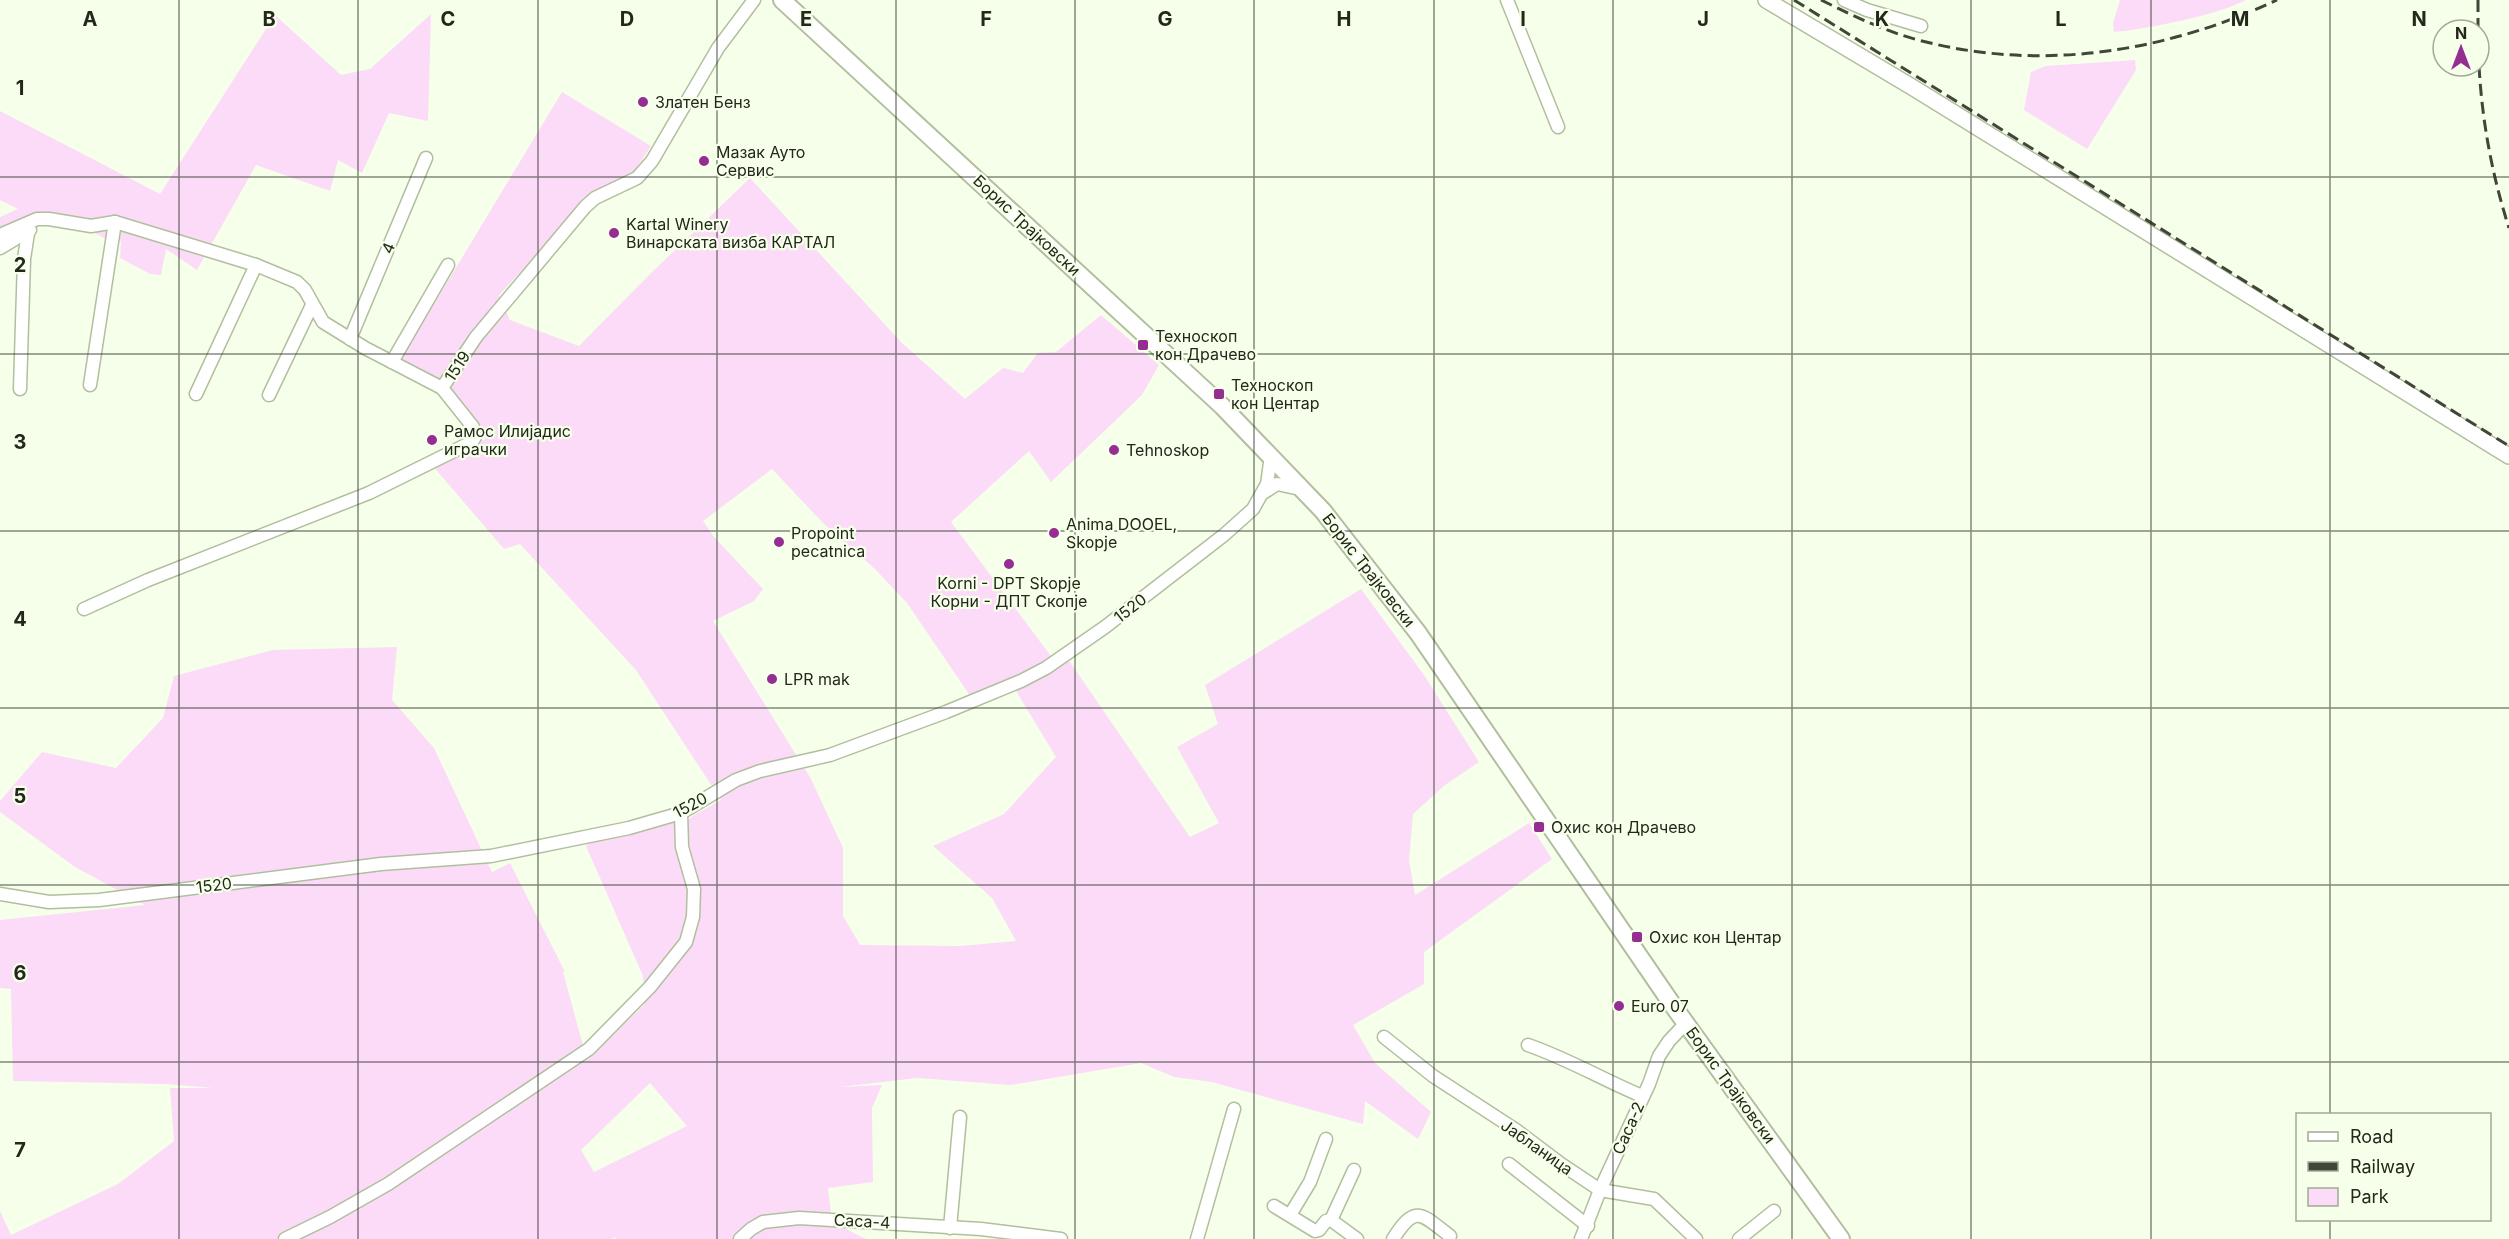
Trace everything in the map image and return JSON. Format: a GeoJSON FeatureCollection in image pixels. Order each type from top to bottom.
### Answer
{"type":"FeatureCollection","features":[{"type":"Feature","properties":{"kind":"main road","name":"Борис Трајковски"},"geometry":{"type":"LineString","coordinates":[[782,0],[1182,368],[1304,490],[1364,562],[1418,633],[1512,774],[1841,1239]]}},
{"type":"Feature","properties":{"kind":"street","name":"1519"},"geometry":{"type":"LineString","coordinates":[[42,219],[91,226],[115,222],[256,265],[297,282],[305,290],[323,322],[420,379],[442,388],[476,337],[585,207],[595,198],[637,178],[652,161],[718,48],[754,0]]}},
{"type":"Feature","properties":{"kind":"street"},"geometry":{"type":"LineString","coordinates":[[1508,0],[1558,127]]}},
{"type":"Feature","properties":{"kind":"street"},"geometry":{"type":"LineString","coordinates":[[1767,0],[2509,456]]}},
{"type":"Feature","properties":{"kind":"street"},"geometry":{"type":"LineString","coordinates":[[1844,0],[1867,10],[1922,26]]}},
{"type":"Feature","properties":{"kind":"street","name":"4"},"geometry":{"type":"LineString","coordinates":[[350,339],[426,158]]}},
{"type":"Feature","properties":{"kind":"street"},"geometry":{"type":"LineString","coordinates":[[0,248],[27,233],[42,219]]}},
{"type":"Feature","properties":{"kind":"street"},"geometry":{"type":"LineString","coordinates":[[0,236],[24,223],[42,219]]}},
{"type":"Feature","properties":{"kind":"street"},"geometry":{"type":"LineString","coordinates":[[90,385],[115,222]]}},
{"type":"Feature","properties":{"kind":"street"},"geometry":{"type":"LineString","coordinates":[[20,389],[24,259],[27,233]]}},
{"type":"Feature","properties":{"kind":"street"},"geometry":{"type":"LineString","coordinates":[[196,394],[256,265]]}},
{"type":"Feature","properties":{"kind":"street"},"geometry":{"type":"LineString","coordinates":[[392,362],[448,265]]}},
{"type":"Feature","properties":{"kind":"street"},"geometry":{"type":"LineString","coordinates":[[269,395],[312,306]]}},
{"type":"Feature","properties":{"kind":"street"},"geometry":{"type":"LineString","coordinates":[[84,609],[148,580],[369,493],[472,442],[475,437],[473,427],[442,388]]}},
{"type":"Feature","properties":{"kind":"street","name":"1520"},"geometry":{"type":"LineString","coordinates":[[0,894],[49,902],[99,900],[381,864],[491,856],[629,828],[681,813],[736,780],[760,771],[830,755],[946,712],[1021,681],[1046,668],[1106,627],[1224,535],[1253,509],[1263,493],[1271,456]]}},
{"type":"Feature","properties":{"kind":"street"},"geometry":{"type":"LineString","coordinates":[[1263,493],[1277,484],[1304,490]]}},
{"type":"Feature","properties":{"kind":"street"},"geometry":{"type":"LineString","coordinates":[[285,1239],[388,1184],[589,1049],[650,987],[686,942],[693,917],[694,889],[682,847],[681,813]]}},
{"type":"Feature","properties":{"kind":"street","name":"Саса-2"},"geometry":{"type":"LineString","coordinates":[[1581,1239],[1588,1226],[1599,1190],[1659,1056],[1686,1023]]}},
{"type":"Feature","properties":{"kind":"street","name":"Јабланица"},"geometry":{"type":"LineString","coordinates":[[1383,1037],[1432,1076],[1516,1130],[1599,1190],[1654,1199],[1696,1239]]}},
{"type":"Feature","properties":{"kind":"street"},"geometry":{"type":"LineString","coordinates":[[1528,1046],[1562,1057],[1642,1096]]}},
{"type":"Feature","properties":{"kind":"street"},"geometry":{"type":"LineString","coordinates":[[1197,1239],[1234,1109]]}},
{"type":"Feature","properties":{"kind":"street"},"geometry":{"type":"LineString","coordinates":[[950,1228],[960,1117]]}},
{"type":"Feature","properties":{"kind":"street"},"geometry":{"type":"LineString","coordinates":[[1290,1215],[1310,1182],[1326,1139]]}},
{"type":"Feature","properties":{"kind":"street"},"geometry":{"type":"LineString","coordinates":[[1509,1164],[1588,1226]]}},
{"type":"Feature","properties":{"kind":"street"},"geometry":{"type":"LineString","coordinates":[[1274,1206],[1316,1231],[1319,1230],[1326,1221],[1331,1220],[1354,1170]]}},
{"type":"Feature","properties":{"kind":"street"},"geometry":{"type":"LineString","coordinates":[[1739,1239],[1774,1211]]}},
{"type":"Feature","properties":{"kind":"street"},"geometry":{"type":"LineString","coordinates":[[1393,1239],[1406,1219],[1412,1216],[1424,1217],[1450,1236]]}},
{"type":"Feature","properties":{"kind":"street","name":"Саса-4"},"geometry":{"type":"LineString","coordinates":[[740,1239],[751,1228],[775,1219],[840,1220],[981,1229],[1056,1238]]}},
{"type":"Feature","properties":{"kind":"street"},"geometry":{"type":"LineString","coordinates":[[1331,1220],[1357,1239]]}},
{"type":"Feature","properties":{"kind":"green space"},"geometry":{"type":"Polygon","coordinates":[[[2120,0],[2246,0],[2218,11],[2182,20],[2114,32],[2113,23],[2120,0]]]}},
{"type":"Feature","properties":{"kind":"green space"},"geometry":{"type":"Polygon","coordinates":[[[431,14],[428,121],[389,113],[362,173],[338,160],[330,191],[256,165],[197,270],[166,249],[161,275],[150,274],[120,258],[121,241],[106,239],[86,228],[43,223],[0,249],[0,217],[18,209],[0,200],[0,111],[160,194],[275,15],[341,75],[370,69],[431,14]]]}},
{"type":"Feature","properties":{"kind":"green space"},"geometry":{"type":"Polygon","coordinates":[[[2135,60],[2136,70],[2087,149],[2024,110],[2031,72],[2046,66],[2135,60]]]}},
{"type":"Feature","properties":{"kind":"green space"},"geometry":{"type":"Polygon","coordinates":[[[562,92],[651,146],[631,176],[572,217],[499,295],[510,320],[579,346],[750,178],[901,342],[965,399],[1003,368],[1023,373],[1038,353],[1056,352],[1101,315],[1159,365],[1142,395],[1051,482],[1029,451],[951,522],[1053,659],[1070,662],[1190,837],[1219,823],[1177,747],[1218,724],[1205,685],[1361,589],[1424,675],[1479,762],[1445,785],[1413,814],[1409,860],[1415,895],[1529,823],[1552,859],[1424,952],[1424,984],[1353,1025],[1375,1063],[1431,1112],[1418,1139],[1365,1101],[1363,1124],[1212,1082],[1174,1077],[1141,1063],[1011,1085],[917,1078],[840,1087],[882,1085],[872,1108],[873,1182],[828,1188],[832,1222],[866,1239],[616,1239],[615,1237],[611,1239],[0,1239],[0,1211],[11,1235],[118,1184],[174,1141],[170,1088],[213,1088],[166,1084],[13,1081],[11,989],[0,988],[0,920],[145,905],[75,867],[0,812],[0,801],[42,752],[116,768],[163,718],[174,676],[273,650],[397,647],[392,700],[434,748],[492,872],[510,863],[565,972],[563,972],[587,1060],[644,1005],[643,976],[586,846],[599,831],[672,814],[687,821],[721,800],[636,670],[520,544],[504,549],[432,465],[485,439],[474,419],[401,359],[562,92]],[[772,469],[703,521],[714,537],[763,589],[754,601],[713,621],[811,779],[843,848],[843,916],[860,945],[961,946],[1016,941],[992,898],[933,846],[1004,814],[1056,757],[1010,681],[973,700],[907,603],[875,569],[824,524],[772,469]],[[650,1083],[581,1150],[594,1172],[687,1126],[650,1083]]]}},
{"type":"Feature","properties":{"kind":"railway"},"geometry":{"type":"LineString","coordinates":[[1794,0],[2509,446]]}},
{"type":"Feature","properties":{"kind":"railway"},"geometry":{"type":"LineString","coordinates":[[1821,0],[1858,18],[1922,41],[1967,50],[2012,55],[2103,52],[2148,44],[2192,33],[2277,0]]}},
{"type":"Feature","properties":{"kind":"railway"},"geometry":{"type":"LineString","coordinates":[[2478,0],[2478,18]]}},
{"type":"Feature","properties":{"kind":"railway"},"geometry":{"type":"LineString","coordinates":[[2480,78],[2489,148],[2509,228]]}},
{"type":"Feature","properties":{"kind":"place","name":"Златен Бенз"},"geometry":{"type":"Point","coordinates":[643,102]}},
{"type":"Feature","properties":{"kind":"place","name":"Мазак Ауто Сервис"},"geometry":{"type":"Point","coordinates":[704,161]}},
{"type":"Feature","properties":{"kind":"place","name":"Kartal Winery Винарската визба КАРТАЛ"},"geometry":{"type":"Point","coordinates":[614,233]}},
{"type":"Feature","properties":{"kind":"place","name":"Техноскоп кон Драчево"},"geometry":{"type":"Point","coordinates":[1143,345]}},
{"type":"Feature","properties":{"kind":"place","name":"Техноскоп кон Центар"},"geometry":{"type":"Point","coordinates":[1219,394]}},
{"type":"Feature","properties":{"kind":"place","name":"Рамос Илијадис играчки"},"geometry":{"type":"Point","coordinates":[432,440]}},
{"type":"Feature","properties":{"kind":"place","name":"Tehnoskop"},"geometry":{"type":"Point","coordinates":[1114,450]}},
{"type":"Feature","properties":{"kind":"place","name":"Anima DOOEL, Skopje"},"geometry":{"type":"Point","coordinates":[1054,533]}},
{"type":"Feature","properties":{"kind":"place","name":"Propoint pecatnica"},"geometry":{"type":"Point","coordinates":[779,542]}},
{"type":"Feature","properties":{"kind":"place","name":"Korni - DPT Skopje Корни - ДПТ Скопје"},"geometry":{"type":"Point","coordinates":[1009,564]}},
{"type":"Feature","properties":{"kind":"place","name":"LPR mak"},"geometry":{"type":"Point","coordinates":[772,679]}},
{"type":"Feature","properties":{"kind":"place","name":"Охис кон Драчево"},"geometry":{"type":"Point","coordinates":[1539,827]}},
{"type":"Feature","properties":{"kind":"place","name":"Охис кон Центар"},"geometry":{"type":"Point","coordinates":[1637,937]}},
{"type":"Feature","properties":{"kind":"place","name":"Euro 07"},"geometry":{"type":"Point","coordinates":[1619,1006]}}]}
